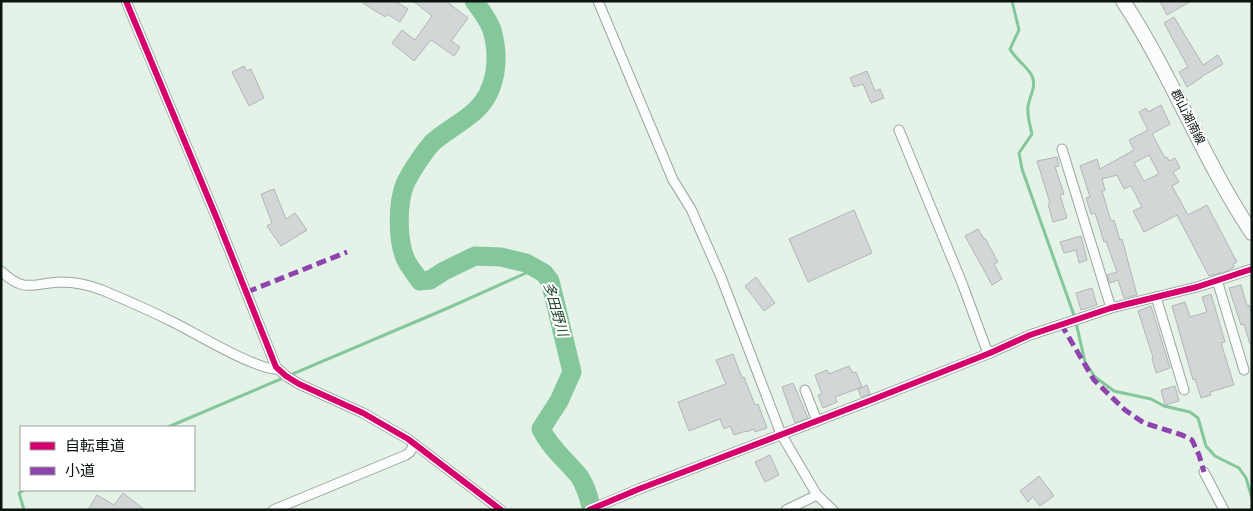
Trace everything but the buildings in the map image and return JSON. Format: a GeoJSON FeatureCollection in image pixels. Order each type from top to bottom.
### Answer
{"type":"FeatureCollection","features":[{"type":"Feature","properties":{"kind":"main road","name":"郡山湖南線"},"geometry":{"type":"LineString","coordinates":[[1123,1],[1168,77],[1235,208],[1252,234]]}},
{"type":"Feature","properties":{"kind":"street"},"geometry":{"type":"LineString","coordinates":[[126,1],[278,369],[299,384],[363,413],[414,444],[501,510]]}},
{"type":"Feature","properties":{"kind":"street"},"geometry":{"type":"LineString","coordinates":[[598,1],[672,180],[690,209],[721,277],[782,434],[817,495],[833,510]]}},
{"type":"Feature","properties":{"kind":"street"},"geometry":{"type":"LineString","coordinates":[[899,130],[962,283],[986,348],[990,353]]}},
{"type":"Feature","properties":{"kind":"street"},"geometry":{"type":"LineString","coordinates":[[1062,149],[1111,308]]}},
{"type":"Feature","properties":{"kind":"street"},"geometry":{"type":"LineString","coordinates":[[589,510],[990,353],[1030,335],[1111,308],[1252,269]]}},
{"type":"Feature","properties":{"kind":"street"},"geometry":{"type":"LineString","coordinates":[[1,271],[22,286],[60,282],[90,286],[174,322],[224,349],[262,366],[278,369]]}},
{"type":"Feature","properties":{"kind":"street"},"geometry":{"type":"LineString","coordinates":[[1217,280],[1244,370]]}},
{"type":"Feature","properties":{"kind":"street"},"geometry":{"type":"LineString","coordinates":[[1156,297],[1184,390]]}},
{"type":"Feature","properties":{"kind":"street"},"geometry":{"type":"LineString","coordinates":[[805,390],[817,421]]}},
{"type":"Feature","properties":{"kind":"street"},"geometry":{"type":"LineString","coordinates":[[273,510],[406,455],[414,444]]}},
{"type":"Feature","properties":{"kind":"street"},"geometry":{"type":"LineString","coordinates":[[1204,472],[1224,510]]}},
{"type":"Feature","properties":{"kind":"street"},"geometry":{"type":"LineString","coordinates":[[786,510],[817,495]]}},
{"type":"Feature","properties":{"kind":"waterway","name":"多田野川"},"geometry":{"type":"LineString","coordinates":[[474,1],[482,11],[492,30],[496,52],[495,74],[488,94],[482,103],[475,111],[432,143],[410,174],[402,192],[399,213],[401,245],[407,262],[420,281],[430,280],[475,256],[501,257],[526,263],[544,273],[550,281],[572,372],[559,401],[541,429],[554,448],[579,476],[587,492],[592,510]]}},
{"type":"Feature","properties":{"kind":"waterway"},"geometry":{"type":"LineString","coordinates":[[1012,1],[1019,30],[1010,49],[1030,73],[1034,84],[1028,110],[1032,134],[1019,153],[1022,169],[1075,318],[1085,362],[1095,377],[1114,391],[1151,399],[1164,406],[1190,412],[1198,418],[1206,446],[1215,456],[1239,468],[1246,478],[1252,498]]}},
{"type":"Feature","properties":{"kind":"waterway"},"geometry":{"type":"LineString","coordinates":[[170,426],[448,308],[537,268]]}},
{"type":"Feature","properties":{"kind":"waterway"},"geometry":{"type":"LineString","coordinates":[[22,491],[19,493],[24,510]]}},
{"type":"Feature","properties":{"kind":"marked path"},"geometry":{"type":"LineString","coordinates":[[247,292],[347,252]]}},
{"type":"Feature","properties":{"kind":"marked path"},"geometry":{"type":"LineString","coordinates":[[1061,324],[1094,380],[1125,410],[1144,423],[1192,440],[1204,472]]}},
{"type":"Feature","properties":{"kind":"cycle path"},"geometry":{"type":"LineString","coordinates":[[126,1],[217,219],[276,367],[299,384],[363,413],[408,439],[501,510]]}},
{"type":"Feature","properties":{"kind":"cycle path"},"geometry":{"type":"LineString","coordinates":[[589,510],[990,353],[1030,335],[1111,308],[1197,287],[1252,269]]}}]}
